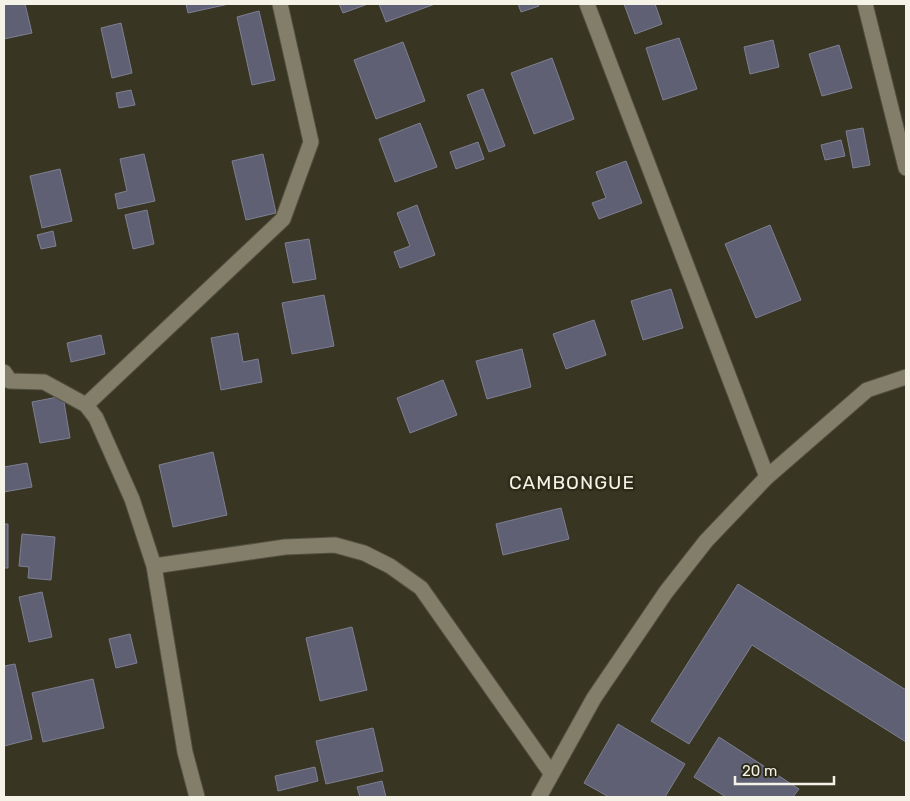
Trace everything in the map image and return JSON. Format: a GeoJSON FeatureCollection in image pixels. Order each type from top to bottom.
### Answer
{"type":"FeatureCollection","features":[{"type":"Feature","properties":{"kind":"street"},"geometry":{"type":"LineString","coordinates":[[86,405],[283,219],[311,142],[280,4]]}},
{"type":"Feature","properties":{"kind":"street"},"geometry":{"type":"LineString","coordinates":[[587,4],[767,477]]}},
{"type":"Feature","properties":{"kind":"street"},"geometry":{"type":"LineString","coordinates":[[865,4],[906,168]]}},
{"type":"Feature","properties":{"kind":"street"},"geometry":{"type":"LineString","coordinates":[[4,372],[10,380],[44,382],[86,405],[96,418],[132,500],[154,566],[185,752],[197,797]]}},
{"type":"Feature","properties":{"kind":"street"},"geometry":{"type":"LineString","coordinates":[[538,797],[594,698],[666,592],[706,541],[767,477],[867,390],[906,377]]}},
{"type":"Feature","properties":{"kind":"street"},"geometry":{"type":"LineString","coordinates":[[154,566],[285,547],[335,545],[364,553],[390,566],[421,588],[551,773]]}},
{"type":"Feature","properties":{"kind":"building"},"geometry":{"type":"Polygon","coordinates":[[[4,4],[25,4],[32,33],[4,39],[4,4]]]}},
{"type":"Feature","properties":{"kind":"building"},"geometry":{"type":"Polygon","coordinates":[[[186,4],[229,4],[188,13],[186,4]]]}},
{"type":"Feature","properties":{"kind":"building"},"geometry":{"type":"Polygon","coordinates":[[[339,4],[368,4],[343,13],[339,4]]]}},
{"type":"Feature","properties":{"kind":"building"},"geometry":{"type":"Polygon","coordinates":[[[379,4],[435,4],[386,22],[379,4]]]}},
{"type":"Feature","properties":{"kind":"building"},"geometry":{"type":"Polygon","coordinates":[[[518,4],[538,4],[539,6],[521,12],[518,4]]]}},
{"type":"Feature","properties":{"kind":"building"},"geometry":{"type":"Polygon","coordinates":[[[624,4],[655,4],[662,24],[635,34],[624,4]]]}},
{"type":"Feature","properties":{"kind":"building"},"geometry":{"type":"Polygon","coordinates":[[[259,11],[275,80],[252,85],[237,17],[259,11]]]}},
{"type":"Feature","properties":{"kind":"building"},"geometry":{"type":"Polygon","coordinates":[[[121,23],[132,73],[112,78],[101,28],[121,23]]]}},
{"type":"Feature","properties":{"kind":"building"},"geometry":{"type":"Polygon","coordinates":[[[679,38],[697,89],[663,100],[646,48],[679,38]]]}},
{"type":"Feature","properties":{"kind":"building"},"geometry":{"type":"Polygon","coordinates":[[[773,40],[779,67],[750,74],[744,47],[773,40]]]}},
{"type":"Feature","properties":{"kind":"building"},"geometry":{"type":"Polygon","coordinates":[[[403,42],[425,101],[376,119],[354,60],[403,42]]]}},
{"type":"Feature","properties":{"kind":"building"},"geometry":{"type":"Polygon","coordinates":[[[839,45],[852,88],[822,96],[809,54],[839,45]]]}},
{"type":"Feature","properties":{"kind":"building"},"geometry":{"type":"Polygon","coordinates":[[[552,58],[574,119],[534,134],[511,73],[552,58]]]}},
{"type":"Feature","properties":{"kind":"building"},"geometry":{"type":"Polygon","coordinates":[[[483,89],[505,146],[489,152],[467,95],[483,89]]]}},
{"type":"Feature","properties":{"kind":"building"},"geometry":{"type":"Polygon","coordinates":[[[131,90],[135,105],[119,108],[116,93],[131,90]]]}},
{"type":"Feature","properties":{"kind":"building"},"geometry":{"type":"Polygon","coordinates":[[[420,123],[437,167],[395,182],[379,139],[420,123]]]}},
{"type":"Feature","properties":{"kind":"building"},"geometry":{"type":"Polygon","coordinates":[[[863,128],[870,165],[853,168],[846,131],[863,128]]]}},
{"type":"Feature","properties":{"kind":"building"},"geometry":{"type":"Polygon","coordinates":[[[841,140],[845,156],[825,160],[821,145],[841,140]]]}},
{"type":"Feature","properties":{"kind":"building"},"geometry":{"type":"Polygon","coordinates":[[[478,142],[484,159],[456,169],[450,152],[478,142]]]}},
{"type":"Feature","properties":{"kind":"building"},"geometry":{"type":"Polygon","coordinates":[[[144,154],[155,201],[118,209],[115,194],[127,191],[120,159],[144,154]]]}},
{"type":"Feature","properties":{"kind":"building"},"geometry":{"type":"Polygon","coordinates":[[[263,154],[276,213],[246,220],[232,161],[263,154]]]}},
{"type":"Feature","properties":{"kind":"building"},"geometry":{"type":"Polygon","coordinates":[[[626,161],[642,203],[599,219],[592,203],[606,198],[596,172],[626,161]]]}},
{"type":"Feature","properties":{"kind":"building"},"geometry":{"type":"Polygon","coordinates":[[[60,169],[72,221],[42,228],[30,176],[60,169]]]}},
{"type":"Feature","properties":{"kind":"building"},"geometry":{"type":"Polygon","coordinates":[[[417,205],[435,255],[400,268],[394,252],[410,246],[397,213],[417,205]]]}},
{"type":"Feature","properties":{"kind":"building"},"geometry":{"type":"Polygon","coordinates":[[[147,210],[154,244],[133,249],[125,215],[147,210]]]}},
{"type":"Feature","properties":{"kind":"building"},"geometry":{"type":"Polygon","coordinates":[[[770,225],[801,300],[756,318],[725,244],[770,225]]]}},
{"type":"Feature","properties":{"kind":"building"},"geometry":{"type":"Polygon","coordinates":[[[53,231],[56,246],[41,249],[37,235],[53,231]]]}},
{"type":"Feature","properties":{"kind":"building"},"geometry":{"type":"Polygon","coordinates":[[[309,239],[316,279],[293,283],[285,243],[309,239]]]}},
{"type":"Feature","properties":{"kind":"building"},"geometry":{"type":"Polygon","coordinates":[[[671,289],[683,328],[643,340],[631,301],[671,289]]]}},
{"type":"Feature","properties":{"kind":"building"},"geometry":{"type":"Polygon","coordinates":[[[324,295],[334,346],[292,354],[282,303],[324,295]]]}},
{"type":"Feature","properties":{"kind":"building"},"geometry":{"type":"Polygon","coordinates":[[[594,320],[606,355],[566,369],[553,334],[594,320]]]}},
{"type":"Feature","properties":{"kind":"building"},"geometry":{"type":"Polygon","coordinates":[[[238,333],[243,362],[258,359],[262,382],[221,390],[211,338],[238,333]]]}},
{"type":"Feature","properties":{"kind":"building"},"geometry":{"type":"Polygon","coordinates":[[[101,335],[105,354],[71,362],[67,343],[101,335]]]}},
{"type":"Feature","properties":{"kind":"building"},"geometry":{"type":"Polygon","coordinates":[[[522,349],[531,387],[487,399],[476,361],[522,349]]]}},
{"type":"Feature","properties":{"kind":"building"},"geometry":{"type":"Polygon","coordinates":[[[443,380],[457,415],[410,433],[397,398],[443,380]]]}},
{"type":"Feature","properties":{"kind":"building"},"geometry":{"type":"Polygon","coordinates":[[[63,396],[70,438],[40,443],[32,402],[63,396]]]}},
{"type":"Feature","properties":{"kind":"building"},"geometry":{"type":"Polygon","coordinates":[[[213,452],[227,515],[173,527],[159,465],[213,452]]]}},
{"type":"Feature","properties":{"kind":"building"},"geometry":{"type":"Polygon","coordinates":[[[27,463],[32,487],[4,492],[4,467],[27,463]]]}},
{"type":"Feature","properties":{"kind":"building"},"geometry":{"type":"Polygon","coordinates":[[[561,508],[569,539],[503,555],[496,524],[561,508]]]}},
{"type":"Feature","properties":{"kind":"building"},"geometry":{"type":"Polygon","coordinates":[[[4,524],[8,524],[8,568],[4,568],[4,524]]]}},
{"type":"Feature","properties":{"kind":"building"},"geometry":{"type":"Polygon","coordinates":[[[22,534],[55,537],[51,580],[28,578],[29,567],[19,566],[22,534]]]}},
{"type":"Feature","properties":{"kind":"building"},"geometry":{"type":"Polygon","coordinates":[[[738,584],[906,690],[906,742],[752,645],[689,744],[651,721],[738,584]]]}},
{"type":"Feature","properties":{"kind":"building"},"geometry":{"type":"Polygon","coordinates":[[[42,592],[52,637],[29,642],[19,597],[42,592]]]}},
{"type":"Feature","properties":{"kind":"building"},"geometry":{"type":"Polygon","coordinates":[[[352,627],[367,690],[320,701],[306,638],[352,627]]]}},
{"type":"Feature","properties":{"kind":"building"},"geometry":{"type":"Polygon","coordinates":[[[130,634],[137,663],[116,668],[109,639],[130,634]]]}},
{"type":"Feature","properties":{"kind":"building"},"geometry":{"type":"Polygon","coordinates":[[[15,664],[32,739],[4,746],[4,666],[15,664]]]}},
{"type":"Feature","properties":{"kind":"building"},"geometry":{"type":"Polygon","coordinates":[[[93,679],[104,728],[43,742],[32,693],[93,679]]]}},
{"type":"Feature","properties":{"kind":"building"},"geometry":{"type":"Polygon","coordinates":[[[618,724],[685,764],[665,797],[609,797],[584,783],[618,724]]]}},
{"type":"Feature","properties":{"kind":"building"},"geometry":{"type":"Polygon","coordinates":[[[373,728],[383,771],[326,784],[316,741],[373,728]]]}},
{"type":"Feature","properties":{"kind":"building"},"geometry":{"type":"Polygon","coordinates":[[[719,737],[799,789],[793,797],[726,797],[694,777],[719,737]]]}},
{"type":"Feature","properties":{"kind":"building"},"geometry":{"type":"Polygon","coordinates":[[[315,767],[318,781],[278,791],[275,776],[315,767]]]}},
{"type":"Feature","properties":{"kind":"building"},"geometry":{"type":"Polygon","coordinates":[[[382,781],[386,797],[360,797],[357,787],[382,781]]]}},
{"type":"Feature","properties":{"kind":"district","name":"CAMBONGUE"},"geometry":{"type":"Point","coordinates":[572,482]}}]}
